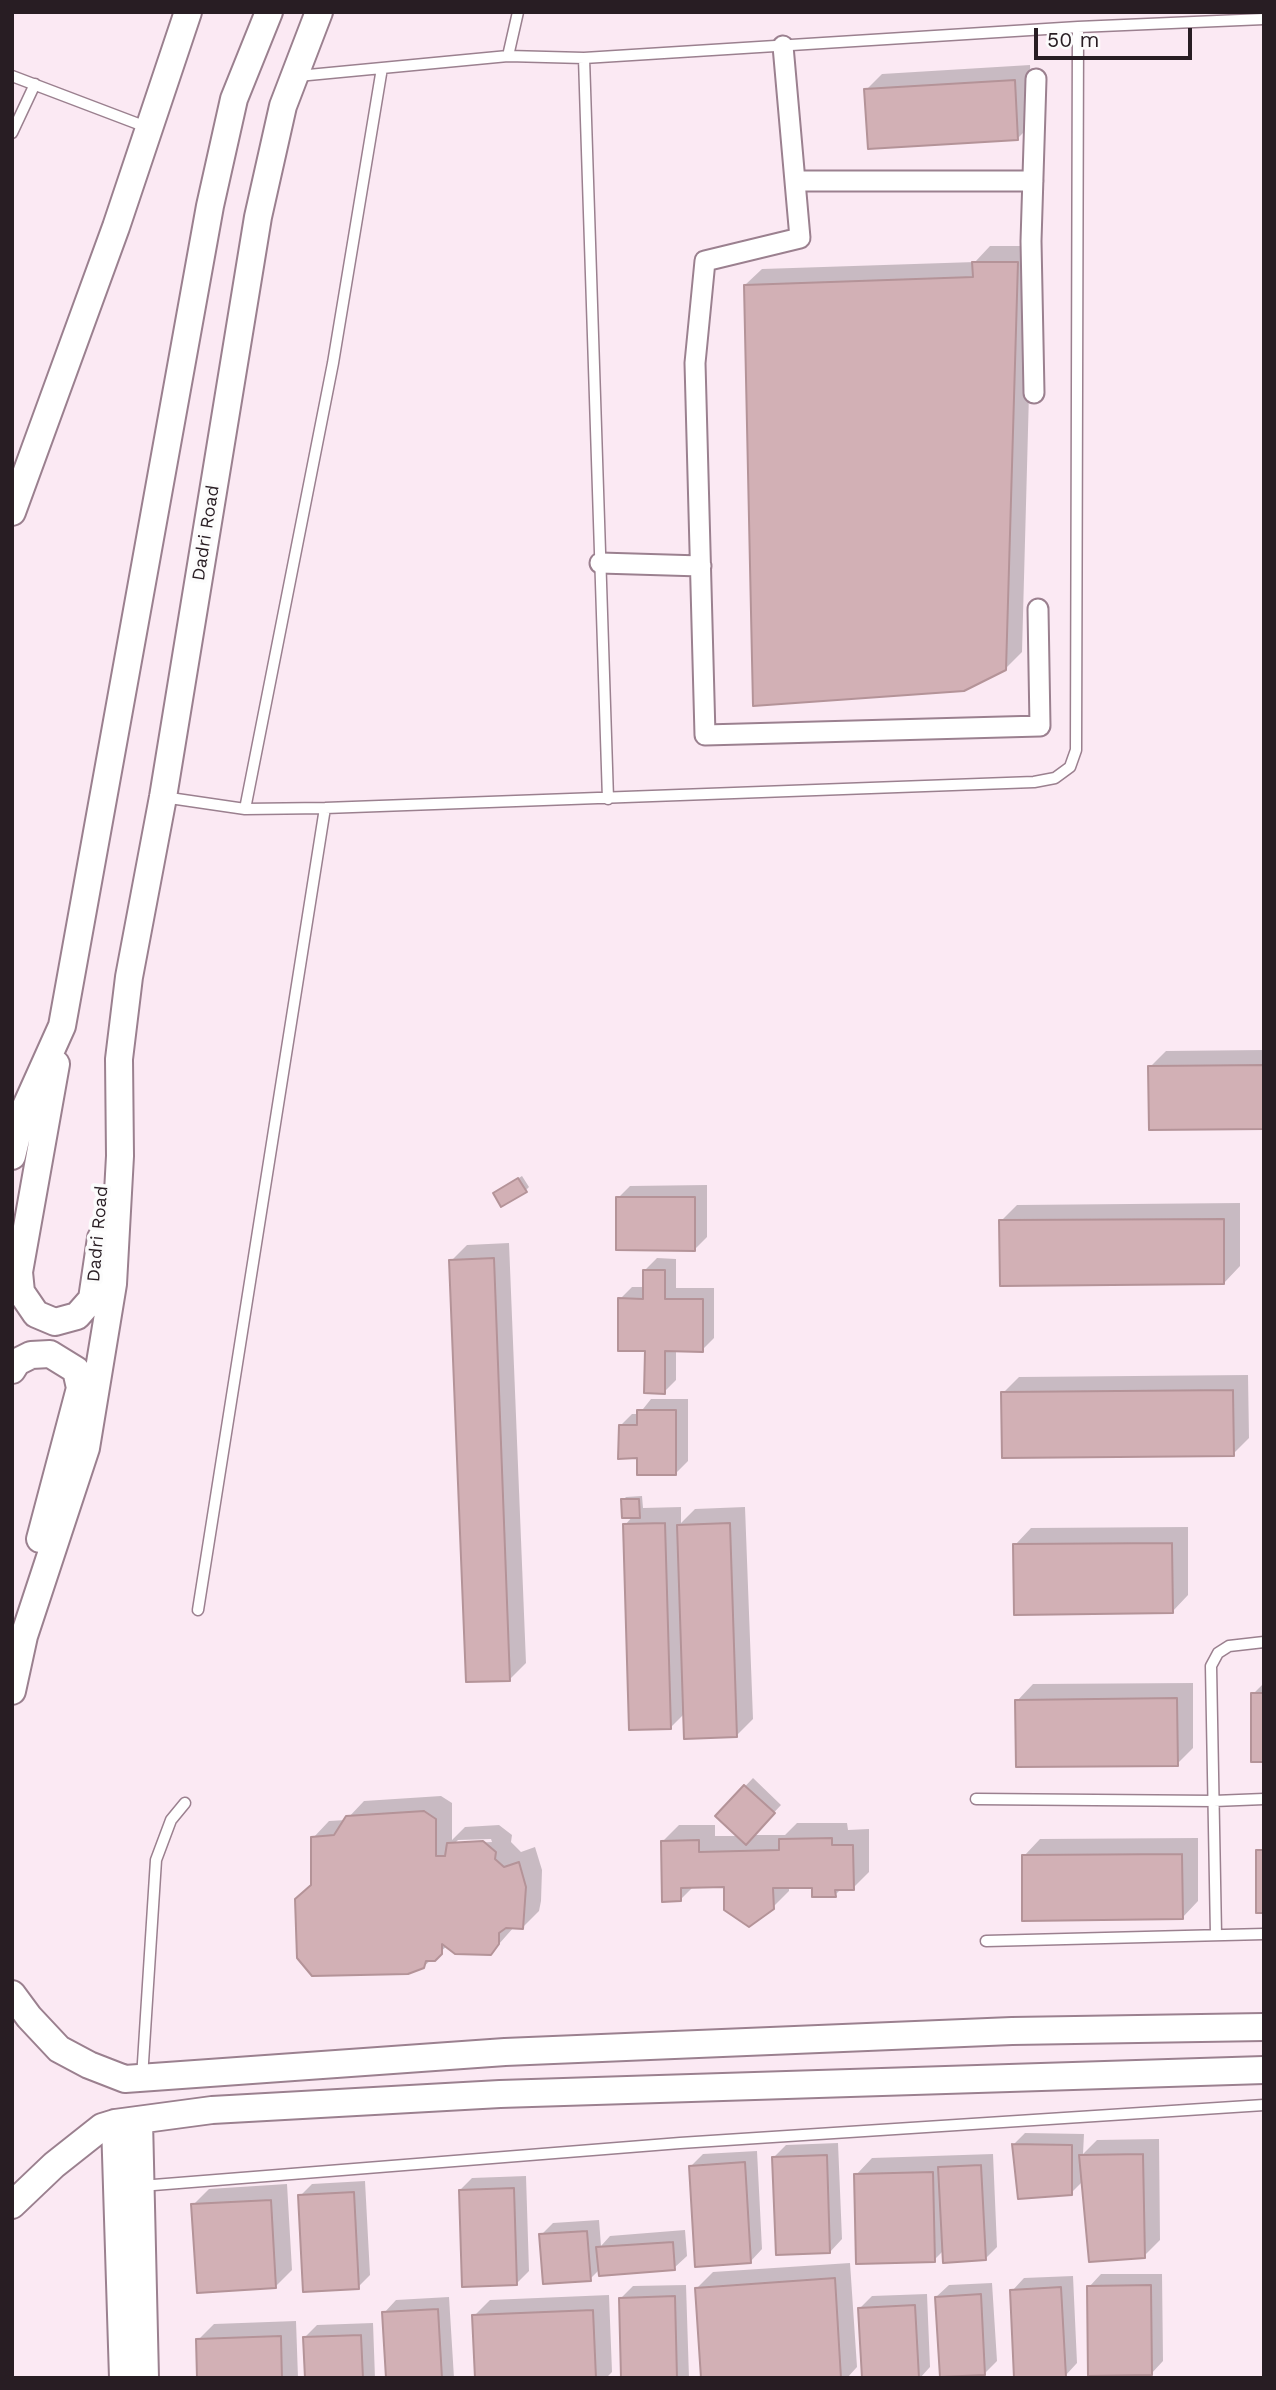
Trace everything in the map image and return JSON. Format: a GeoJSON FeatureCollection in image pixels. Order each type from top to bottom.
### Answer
{"type":"FeatureCollection","features":[{"type":"Feature","properties":{"kind":"main road"},"geometry":{"type":"LineString","coordinates":[[12,512],[20,465],[116,227],[188,12]]}},
{"type":"Feature","properties":{"kind":"main road","name":"Dadri Road"},"geometry":{"type":"LineString","coordinates":[[269,12],[234,99],[211,206],[19,1272],[21,1292],[36,1314],[55,1322],[78,1316],[92,1299],[101,1242],[102,1167],[130,977],[163,797],[258,218],[283,106],[319,12]]}},
{"type":"Feature","properties":{"kind":"main road","name":"Dadri Road"},"geometry":{"type":"LineString","coordinates":[[12,1156],[22,1115],[62,1026]]}},
{"type":"Feature","properties":{"kind":"main road","name":"Dadri Road"},"geometry":{"type":"LineString","coordinates":[[24,1636],[86,1448],[113,1284],[120,1156],[119,1059]]}},
{"type":"Feature","properties":{"kind":"main road","name":"Dadri Road"},"geometry":{"type":"LineString","coordinates":[[12,1370],[17,1362],[31,1355],[50,1354],[76,1370],[80,1388],[43,1524],[12,1690]]}},
{"type":"Feature","properties":{"kind":"main road"},"geometry":{"type":"LineString","coordinates":[[12,1994],[59,2049],[89,2065],[125,2079],[505,2052],[1012,2031],[1264,2027]]}},
{"type":"Feature","properties":{"kind":"main road"},"geometry":{"type":"LineString","coordinates":[[265,2070],[267,2107]]}},
{"type":"Feature","properties":{"kind":"main road"},"geometry":{"type":"LineString","coordinates":[[12,2205],[54,2165],[94,2133],[127,2121],[212,2110],[500,2094],[1048,2079],[1264,2070]]}},
{"type":"Feature","properties":{"kind":"main road"},"geometry":{"type":"LineString","coordinates":[[122,2378],[128,2187],[127,2121]]}},
{"type":"Feature","properties":{"kind":"main road"},"geometry":{"type":"LineString","coordinates":[[128,2187],[145,2378]]}},
{"type":"Feature","properties":{"kind":"street"},"geometry":{"type":"LineString","coordinates":[[783,46],[800,238],[705,261],[695,363],[705,736],[1040,726],[1038,609]]}},
{"type":"Feature","properties":{"kind":"street"},"geometry":{"type":"LineString","coordinates":[[1034,393],[1031,241],[1036,79]]}},
{"type":"Feature","properties":{"kind":"street"},"geometry":{"type":"LineString","coordinates":[[795,181],[1033,181]]}},
{"type":"Feature","properties":{"kind":"street"},"geometry":{"type":"LineString","coordinates":[[600,563],[701,566]]}},
{"type":"Feature","properties":{"kind":"lane"},"geometry":{"type":"LineString","coordinates":[[508,56],[518,12]]}},
{"type":"Feature","properties":{"kind":"lane"},"geometry":{"type":"LineString","coordinates":[[294,76],[508,56],[584,58],[1078,27],[1264,19]]}},
{"type":"Feature","properties":{"kind":"lane"},"geometry":{"type":"LineString","coordinates":[[163,797],[245,809],[608,799],[1034,782],[1055,778],[1070,767],[1076,750],[1078,27]]}},
{"type":"Feature","properties":{"kind":"lane"},"geometry":{"type":"LineString","coordinates":[[584,58],[608,799]]}},
{"type":"Feature","properties":{"kind":"lane"},"geometry":{"type":"LineString","coordinates":[[245,809],[333,363],[382,68]]}},
{"type":"Feature","properties":{"kind":"lane"},"geometry":{"type":"LineString","coordinates":[[12,76],[149,128]]}},
{"type":"Feature","properties":{"kind":"lane"},"geometry":{"type":"LineString","coordinates":[[12,133],[35,84]]}},
{"type":"Feature","properties":{"kind":"lane"},"geometry":{"type":"LineString","coordinates":[[198,1610],[325,808]]}},
{"type":"Feature","properties":{"kind":"lane"},"geometry":{"type":"LineString","coordinates":[[1216,1935],[1211,1666],[1218,1653],[1229,1646],[1264,1642]]}},
{"type":"Feature","properties":{"kind":"lane"},"geometry":{"type":"LineString","coordinates":[[976,1799],[1264,1799]]}},
{"type":"Feature","properties":{"kind":"lane"},"geometry":{"type":"LineString","coordinates":[[142,2078],[156,1860],[171,1820],[186,1803]]}},
{"type":"Feature","properties":{"kind":"lane"},"geometry":{"type":"LineString","coordinates":[[986,1941],[1264,1934]]}},
{"type":"Feature","properties":{"kind":"lane"},"geometry":{"type":"LineString","coordinates":[[128,2187],[680,2143],[1264,2105]]}},
{"type":"Feature","properties":{"kind":"building"},"geometry":{"type":"Polygon","coordinates":[[[1015,80],[1018,140],[868,149],[864,89],[1015,80]]]}},
{"type":"Feature","properties":{"kind":"building"},"geometry":{"type":"Polygon","coordinates":[[[972,262],[1018,262],[1006,670],[964,691],[753,706],[744,285],[973,277],[972,262]]]}},
{"type":"Feature","properties":{"kind":"building"},"geometry":{"type":"Polygon","coordinates":[[[1264,1065],[1264,1129],[1149,1130],[1148,1066],[1264,1065]]]}},
{"type":"Feature","properties":{"kind":"building"},"geometry":{"type":"Polygon","coordinates":[[[518,1178],[527,1192],[501,1207],[493,1193],[518,1178]]]}},
{"type":"Feature","properties":{"kind":"building"},"geometry":{"type":"Polygon","coordinates":[[[616,1197],[695,1197],[695,1251],[616,1250],[616,1197]]]}},
{"type":"Feature","properties":{"kind":"building"},"geometry":{"type":"Polygon","coordinates":[[[1224,1219],[1224,1284],[1000,1286],[999,1220],[1224,1219]]]}},
{"type":"Feature","properties":{"kind":"building"},"geometry":{"type":"Polygon","coordinates":[[[494,1258],[510,1681],[466,1682],[449,1260],[494,1258]]]}},
{"type":"Feature","properties":{"kind":"building"},"geometry":{"type":"Polygon","coordinates":[[[643,1270],[665,1270],[665,1299],[703,1299],[703,1352],[665,1351],[665,1394],[644,1393],[645,1351],[618,1351],[618,1298],[643,1299],[643,1270]]]}},
{"type":"Feature","properties":{"kind":"building"},"geometry":{"type":"Polygon","coordinates":[[[1233,1390],[1234,1456],[1002,1458],[1001,1392],[1233,1390]]]}},
{"type":"Feature","properties":{"kind":"building"},"geometry":{"type":"Polygon","coordinates":[[[637,1410],[676,1410],[676,1475],[637,1475],[637,1458],[618,1459],[619,1425],[637,1425],[637,1410]]]}},
{"type":"Feature","properties":{"kind":"building"},"geometry":{"type":"Polygon","coordinates":[[[621,1499],[639,1499],[640,1518],[622,1518],[621,1499]]]}},
{"type":"Feature","properties":{"kind":"building"},"geometry":{"type":"Polygon","coordinates":[[[665,1523],[671,1729],[629,1730],[623,1524],[665,1523]]]}},
{"type":"Feature","properties":{"kind":"building"},"geometry":{"type":"Polygon","coordinates":[[[730,1523],[737,1737],[684,1739],[677,1525],[730,1523]]]}},
{"type":"Feature","properties":{"kind":"building"},"geometry":{"type":"Polygon","coordinates":[[[1172,1543],[1173,1613],[1014,1615],[1013,1544],[1172,1543]]]}},
{"type":"Feature","properties":{"kind":"building"},"geometry":{"type":"Polygon","coordinates":[[[1251,1693],[1264,1693],[1264,1762],[1251,1762],[1251,1693]]]}},
{"type":"Feature","properties":{"kind":"building"},"geometry":{"type":"Polygon","coordinates":[[[1177,1698],[1178,1766],[1016,1767],[1015,1700],[1177,1698]]]}},
{"type":"Feature","properties":{"kind":"building"},"geometry":{"type":"Polygon","coordinates":[[[744,1785],[775,1813],[746,1845],[715,1816],[744,1785]]]}},
{"type":"Feature","properties":{"kind":"building"},"geometry":{"type":"Polygon","coordinates":[[[424,1811],[436,1819],[436,1856],[445,1856],[447,1843],[483,1841],[496,1852],[495,1859],[504,1867],[519,1862],[526,1887],[523,1929],[506,1928],[499,1933],[499,1944],[491,1955],[455,1954],[442,1944],[442,1954],[435,1961],[426,1961],[424,1968],[408,1974],[312,1976],[297,1958],[295,1899],[311,1885],[311,1837],[334,1835],[346,1816],[424,1811]]]}},
{"type":"Feature","properties":{"kind":"building"},"geometry":{"type":"Polygon","coordinates":[[[832,1838],[832,1845],[853,1845],[854,1890],[835,1890],[836,1897],[812,1897],[812,1888],[773,1888],[774,1909],[749,1927],[724,1910],[724,1887],[681,1888],[681,1901],[662,1902],[661,1841],[699,1840],[699,1852],[779,1850],[779,1839],[832,1838]]]}},
{"type":"Feature","properties":{"kind":"building"},"geometry":{"type":"Polygon","coordinates":[[[1256,1850],[1264,1850],[1264,1913],[1256,1913],[1256,1850]]]}},
{"type":"Feature","properties":{"kind":"building"},"geometry":{"type":"Polygon","coordinates":[[[1182,1854],[1183,1919],[1022,1921],[1022,1855],[1182,1854]]]}},
{"type":"Feature","properties":{"kind":"building"},"geometry":{"type":"Polygon","coordinates":[[[1012,2144],[1072,2145],[1072,2195],[1018,2199],[1012,2144]]]}},
{"type":"Feature","properties":{"kind":"building"},"geometry":{"type":"Polygon","coordinates":[[[1143,2154],[1145,2258],[1089,2262],[1079,2155],[1143,2154]]]}},
{"type":"Feature","properties":{"kind":"building"},"geometry":{"type":"Polygon","coordinates":[[[827,2155],[830,2253],[776,2255],[772,2157],[827,2155]]]}},
{"type":"Feature","properties":{"kind":"building"},"geometry":{"type":"Polygon","coordinates":[[[745,2162],[751,2263],[695,2267],[689,2166],[745,2162]]]}},
{"type":"Feature","properties":{"kind":"building"},"geometry":{"type":"Polygon","coordinates":[[[981,2165],[986,2260],[943,2263],[938,2167],[981,2165]]]}},
{"type":"Feature","properties":{"kind":"building"},"geometry":{"type":"Polygon","coordinates":[[[933,2172],[935,2262],[856,2264],[854,2174],[933,2172]]]}},
{"type":"Feature","properties":{"kind":"building"},"geometry":{"type":"Polygon","coordinates":[[[514,2188],[517,2285],[462,2287],[459,2190],[514,2188]]]}},
{"type":"Feature","properties":{"kind":"building"},"geometry":{"type":"Polygon","coordinates":[[[354,2192],[359,2289],[303,2292],[298,2195],[354,2192]]]}},
{"type":"Feature","properties":{"kind":"building"},"geometry":{"type":"Polygon","coordinates":[[[271,2200],[276,2288],[197,2293],[191,2204],[271,2200]]]}},
{"type":"Feature","properties":{"kind":"building"},"geometry":{"type":"Polygon","coordinates":[[[587,2231],[591,2281],[543,2284],[539,2234],[587,2231]]]}},
{"type":"Feature","properties":{"kind":"building"},"geometry":{"type":"Polygon","coordinates":[[[673,2242],[675,2270],[599,2276],[596,2247],[673,2242]]]}},
{"type":"Feature","properties":{"kind":"building"},"geometry":{"type":"Polygon","coordinates":[[[835,2278],[841,2378],[701,2378],[695,2288],[835,2278]]]}},
{"type":"Feature","properties":{"kind":"building"},"geometry":{"type":"Polygon","coordinates":[[[1151,2285],[1152,2375],[1088,2376],[1087,2286],[1151,2285]]]}},
{"type":"Feature","properties":{"kind":"building"},"geometry":{"type":"Polygon","coordinates":[[[1061,2287],[1066,2377],[1014,2378],[1010,2290],[1061,2287]]]}},
{"type":"Feature","properties":{"kind":"building"},"geometry":{"type":"Polygon","coordinates":[[[981,2294],[985,2375],[940,2377],[935,2297],[981,2294]]]}},
{"type":"Feature","properties":{"kind":"building"},"geometry":{"type":"Polygon","coordinates":[[[675,2296],[677,2378],[621,2378],[619,2298],[675,2296]]]}},
{"type":"Feature","properties":{"kind":"building"},"geometry":{"type":"Polygon","coordinates":[[[915,2305],[919,2378],[862,2378],[858,2308],[915,2305]]]}},
{"type":"Feature","properties":{"kind":"building"},"geometry":{"type":"Polygon","coordinates":[[[438,2309],[442,2378],[386,2378],[382,2312],[438,2309]]]}},
{"type":"Feature","properties":{"kind":"building"},"geometry":{"type":"Polygon","coordinates":[[[593,2310],[596,2378],[475,2378],[472,2315],[593,2310]]]}},
{"type":"Feature","properties":{"kind":"building"},"geometry":{"type":"Polygon","coordinates":[[[361,2335],[363,2378],[305,2378],[303,2337],[361,2335]]]}},
{"type":"Feature","properties":{"kind":"building"},"geometry":{"type":"Polygon","coordinates":[[[281,2336],[282,2378],[197,2378],[196,2339],[281,2336]]]}}]}
